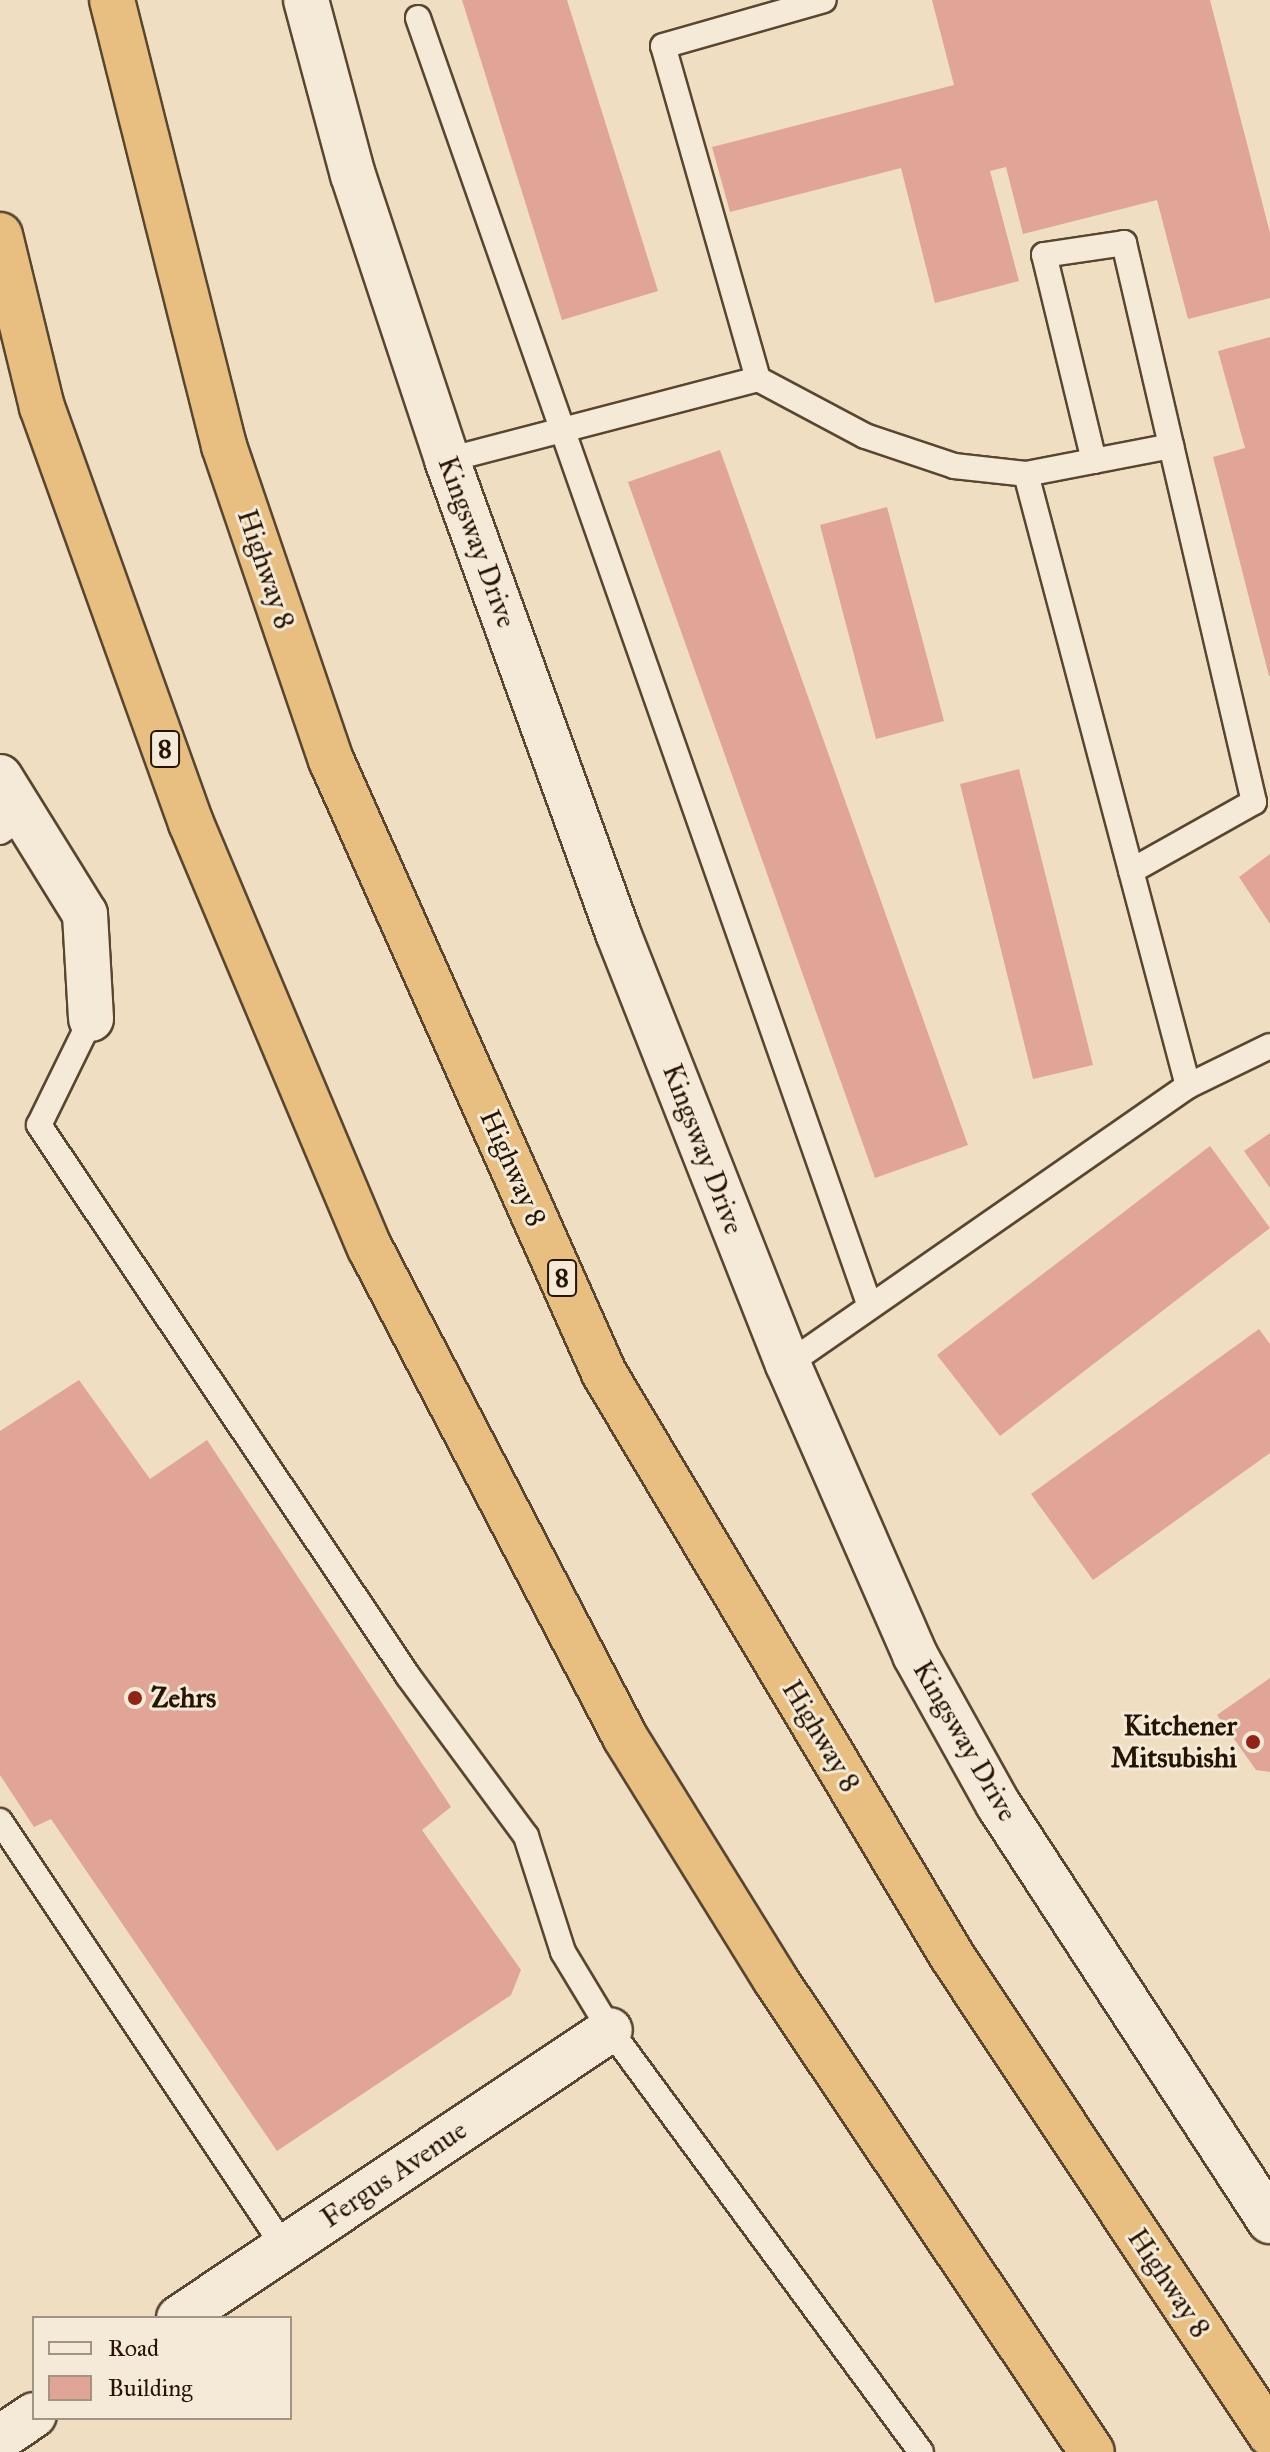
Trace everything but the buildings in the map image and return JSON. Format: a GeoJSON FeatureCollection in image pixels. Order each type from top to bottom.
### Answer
{"type":"FeatureCollection","features":[{"type":"Feature","properties":{"kind":"highway","name":"Highway 8"},"geometry":{"type":"LineString","coordinates":[[112,0],[224,446],[331,760],[604,1373],[952,1956],[1270,2434]]}},
{"type":"Feature","properties":{"kind":"highway","name":"8"},"geometry":{"type":"LineString","coordinates":[[0,235],[42,407],[191,823],[370,1248],[625,1737],[775,1979],[1092,2452]]}},
{"type":"Feature","properties":{"kind":"street","name":"Kingsway Drive"},"geometry":{"type":"LineString","coordinates":[[306,0],[353,175],[447,460],[618,933],[788,1364],[915,1655],[998,1804],[1268,2214]]}},
{"type":"Feature","properties":{"kind":"street"},"geometry":{"type":"LineString","coordinates":[[0,777],[12,824],[85,914],[91,1019]]}},
{"type":"Feature","properties":{"kind":"street","name":"Fergus Avenue"},"geometry":{"type":"LineString","coordinates":[[182,2316],[610,2030]]}},
{"type":"Feature","properties":{"kind":"street"},"geometry":{"type":"LineString","coordinates":[[0,2438],[32,2416]]}},
{"type":"Feature","properties":{"kind":"lane"},"geometry":{"type":"LineString","coordinates":[[758,379],[663,46],[824,0]]}},
{"type":"Feature","properties":{"kind":"lane"},"geometry":{"type":"LineString","coordinates":[[418,18],[869,1304]]}},
{"type":"Feature","properties":{"kind":"lane"},"geometry":{"type":"LineString","coordinates":[[1094,461],[1044,255],[1124,243],[1254,802],[1131,871]]}},
{"type":"Feature","properties":{"kind":"lane"},"geometry":{"type":"LineString","coordinates":[[447,460],[758,379],[865,436],[954,466],[1026,474],[1171,446]]}},
{"type":"Feature","properties":{"kind":"lane"},"geometry":{"type":"LineString","coordinates":[[1026,474],[1188,1086]]}},
{"type":"Feature","properties":{"kind":"lane"},"geometry":{"type":"LineString","coordinates":[[91,1019],[39,1125],[408,1676],[526,1836],[563,1952],[610,2030],[921,2452]]}},
{"type":"Feature","properties":{"kind":"lane"},"geometry":{"type":"LineString","coordinates":[[788,1364],[869,1304],[1188,1086],[1270,1046]]}},
{"type":"Feature","properties":{"kind":"lane"},"geometry":{"type":"LineString","coordinates":[[0,1821],[284,2247]]}},
{"type":"Feature","properties":{"kind":"place","name":"Zehrs"},"geometry":{"type":"Point","coordinates":[135,1698]}},
{"type":"Feature","properties":{"kind":"place","name":"Kitchener Mitsubishi"},"geometry":{"type":"Point","coordinates":[1253,1742]}}]}
